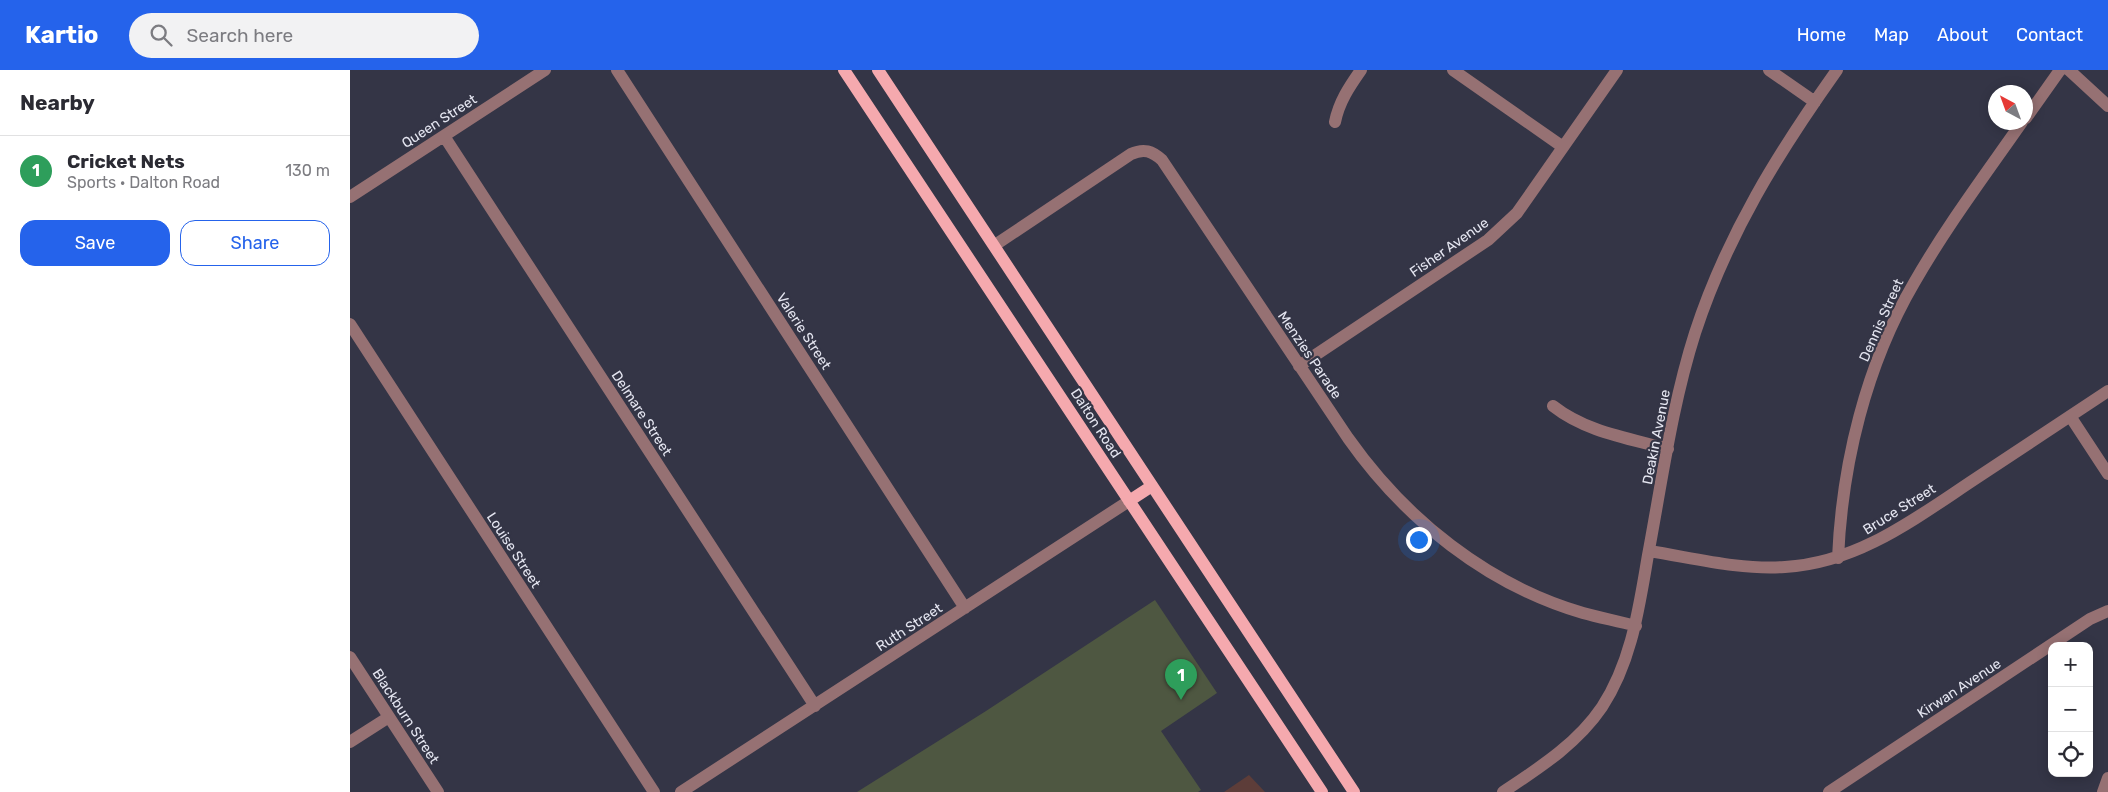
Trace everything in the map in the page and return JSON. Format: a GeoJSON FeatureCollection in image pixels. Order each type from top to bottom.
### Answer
{"type":"FeatureCollection","features":[{"type":"Feature","properties":{"kind":"main road","name":"Dalton Road"},"geometry":{"type":"LineString","coordinates":[[844,70],[1322,792]]}},
{"type":"Feature","properties":{"kind":"main road","name":"Dalton Road"},"geometry":{"type":"LineString","coordinates":[[878,70],[1354,792]]}},
{"type":"Feature","properties":{"kind":"main road","name":"Ruth Street"},"geometry":{"type":"LineString","coordinates":[[1129,501],[1152,486]]}},
{"type":"Feature","properties":{"kind":"street","name":"Queen Street"},"geometry":{"type":"LineString","coordinates":[[350,197],[545,70]]}},
{"type":"Feature","properties":{"kind":"street","name":"Valerie Street"},"geometry":{"type":"LineString","coordinates":[[617,70],[966,608]]}},
{"type":"Feature","properties":{"kind":"street"},"geometry":{"type":"LineString","coordinates":[[1335,122],[1345,93],[1361,70]]}},
{"type":"Feature","properties":{"kind":"street"},"geometry":{"type":"LineString","coordinates":[[1453,70],[1563,147]]}},
{"type":"Feature","properties":{"kind":"street","name":"Fisher Avenue"},"geometry":{"type":"LineString","coordinates":[[1299,366],[1488,240],[1517,213],[1617,70]]}},
{"type":"Feature","properties":{"kind":"street"},"geometry":{"type":"LineString","coordinates":[[1769,70],[1815,102]]}},
{"type":"Feature","properties":{"kind":"street","name":"Deakin Avenue"},"geometry":{"type":"LineString","coordinates":[[1503,792],[1561,752],[1585,729],[1602,707],[1621,674],[1636,626],[1668,449],[1683,376],[1693,342],[1722,263],[1763,181],[1837,70]]}},
{"type":"Feature","properties":{"kind":"street"},"geometry":{"type":"LineString","coordinates":[[2033,108],[2060,70]]}},
{"type":"Feature","properties":{"kind":"street"},"geometry":{"type":"LineString","coordinates":[[2069,70],[2108,106]]}},
{"type":"Feature","properties":{"kind":"street"},"geometry":{"type":"LineString","coordinates":[[2096,96],[2108,115]]}},
{"type":"Feature","properties":{"kind":"street","name":"Dennis Street"},"geometry":{"type":"LineString","coordinates":[[1838,558],[1839,525],[1855,436],[1865,396],[1895,319],[1913,284],[1937,245],[2016,130]]}},
{"type":"Feature","properties":{"kind":"street","name":"Delmare Street"},"geometry":{"type":"LineString","coordinates":[[444,136],[815,706]]}},
{"type":"Feature","properties":{"kind":"street","name":"Menzies Parade"},"geometry":{"type":"LineString","coordinates":[[995,245],[1131,154],[1138,151],[1155,153],[1162,160],[1367,466],[1406,508],[1448,544],[1480,566],[1517,586],[1582,613],[1636,626]]}},
{"type":"Feature","properties":{"kind":"street","name":"Louise Street"},"geometry":{"type":"LineString","coordinates":[[350,324],[654,792]]}},
{"type":"Feature","properties":{"kind":"street","name":"Bruce Street"},"geometry":{"type":"LineString","coordinates":[[1649,551],[1761,568],[1810,564],[1838,558],[1885,538],[2108,391]]}},
{"type":"Feature","properties":{"kind":"street"},"geometry":{"type":"LineString","coordinates":[[1553,406],[1568,418],[1587,427],[1668,449]]}},
{"type":"Feature","properties":{"kind":"street"},"geometry":{"type":"LineString","coordinates":[[2070,416],[2108,474]]}},
{"type":"Feature","properties":{"kind":"street","name":"Ruth Street"},"geometry":{"type":"LineString","coordinates":[[681,792],[1129,501]]}},
{"type":"Feature","properties":{"kind":"street","name":"Kirwan Avenue"},"geometry":{"type":"LineString","coordinates":[[1829,792],[2090,619],[2108,612]]}},
{"type":"Feature","properties":{"kind":"street","name":"Blackburn Street"},"geometry":{"type":"LineString","coordinates":[[350,657],[438,792]]}},
{"type":"Feature","properties":{"kind":"street"},"geometry":{"type":"LineString","coordinates":[[350,742],[389,717]]}},
{"type":"Feature","properties":{"kind":"street"},"geometry":{"type":"LineString","coordinates":[[2103,792],[2108,778]]}},
{"type":"Feature","properties":{"kind":"green space"},"geometry":{"type":"Polygon","coordinates":[[[1155,600],[1217,693],[1161,731],[1201,790],[1198,792],[857,792],[986,711],[1155,600]]]}},
{"type":"Feature","properties":{"kind":"building"},"geometry":{"type":"Polygon","coordinates":[[[1249,775],[1265,792],[1224,792],[1249,775]]]}},
{"type":"Feature","properties":{"kind":"place","name":"Cricket Nets"},"geometry":{"type":"Point","coordinates":[1181,700]}}]}
